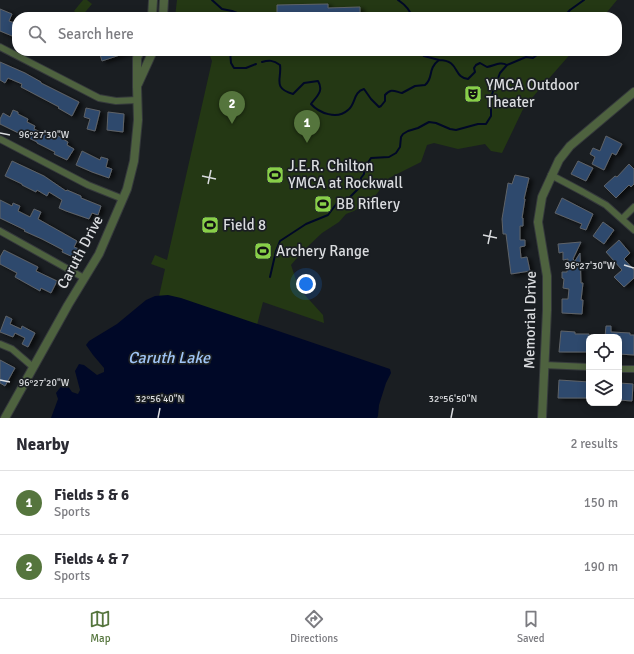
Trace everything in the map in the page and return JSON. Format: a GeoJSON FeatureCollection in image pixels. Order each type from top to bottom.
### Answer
{"type":"FeatureCollection","features":[{"type":"Feature","properties":{"kind":"street"},"geometry":{"type":"LineString","coordinates":[[152,12],[153,0]]}},
{"type":"Feature","properties":{"kind":"street"},"geometry":{"type":"LineString","coordinates":[[163,12],[164,0]]}},
{"type":"Feature","properties":{"kind":"street"},"geometry":{"type":"LineString","coordinates":[[0,47],[12,53]]}},
{"type":"Feature","properties":{"kind":"street"},"geometry":{"type":"LineString","coordinates":[[17,56],[99,98],[116,102],[137,100]]}},
{"type":"Feature","properties":{"kind":"street","name":"Caruth Drive"},"geometry":{"type":"LineString","coordinates":[[5,418],[99,254],[123,199],[134,161],[138,120],[137,87],[139,56]]}},
{"type":"Feature","properties":{"kind":"street","name":"Caruth Drive"},"geometry":{"type":"LineString","coordinates":[[137,87],[151,56]]}},
{"type":"Feature","properties":{"kind":"street","name":"Memorial Drive"},"geometry":{"type":"LineString","coordinates":[[542,418],[547,276],[538,222],[542,197],[559,160],[570,146],[634,92]]}},
{"type":"Feature","properties":{"kind":"street"},"geometry":{"type":"LineString","coordinates":[[0,139],[88,185],[123,199]]}},
{"type":"Feature","properties":{"kind":"street"},"geometry":{"type":"LineString","coordinates":[[551,175],[606,205],[634,230]]}},
{"type":"Feature","properties":{"kind":"street"},"geometry":{"type":"LineString","coordinates":[[622,218],[634,207]]}},
{"type":"Feature","properties":{"kind":"street"},"geometry":{"type":"LineString","coordinates":[[0,231],[84,278]]}},
{"type":"Feature","properties":{"kind":"street"},"geometry":{"type":"LineString","coordinates":[[0,344],[12,348],[33,367]]}},
{"type":"Feature","properties":{"kind":"street"},"geometry":{"type":"LineString","coordinates":[[544,365],[586,367]]}},
{"type":"Feature","properties":{"kind":"street"},"geometry":{"type":"LineString","coordinates":[[622,369],[634,369]]}},
{"type":"Feature","properties":{"kind":"green space"},"geometry":{"type":"Polygon","coordinates":[[[83,0],[87,0],[92,4],[85,12],[74,11],[83,0]]]}},
{"type":"Feature","properties":{"kind":"green space"},"geometry":{"type":"Polygon","coordinates":[[[177,0],[617,0],[607,12],[176,12],[177,0]]]}},
{"type":"Feature","properties":{"kind":"green space","name":"J.E.R. Chilton YMCA at Rockwall"},"geometry":{"type":"Polygon","coordinates":[[[210,56],[569,56],[524,107],[502,153],[491,151],[485,144],[458,149],[434,143],[427,145],[421,162],[389,178],[375,196],[354,211],[346,214],[339,222],[322,233],[303,251],[291,265],[296,280],[303,293],[323,315],[324,323],[263,302],[257,325],[158,301],[165,269],[151,264],[155,255],[167,260],[212,61],[210,56]]]}},
{"type":"Feature","properties":{"kind":"water","name":"Caruth Lake"},"geometry":{"type":"Polygon","coordinates":[[[168,295],[181,298],[390,369],[391,373],[379,405],[377,418],[51,418],[58,399],[56,393],[63,384],[67,385],[72,392],[78,394],[80,390],[75,371],[79,364],[84,365],[97,375],[104,372],[104,368],[86,345],[89,341],[117,324],[146,300],[155,296],[168,295]]]}},
{"type":"Feature","properties":{"kind":"building"},"geometry":{"type":"Polygon","coordinates":[[[328,4],[328,8],[360,7],[360,12],[277,12],[277,5],[328,4]]]}},
{"type":"Feature","properties":{"kind":"building"},"geometry":{"type":"Polygon","coordinates":[[[0,9],[12,14],[9,21],[12,22],[12,36],[0,31],[0,9]]]}},
{"type":"Feature","properties":{"kind":"building"},"geometry":{"type":"Polygon","coordinates":[[[100,56],[117,56],[102,61],[100,56]]]}},
{"type":"Feature","properties":{"kind":"building"},"geometry":{"type":"Polygon","coordinates":[[[0,62],[25,73],[41,83],[79,102],[72,116],[58,108],[59,107],[21,87],[22,84],[8,78],[5,83],[0,80],[0,62]]]}},
{"type":"Feature","properties":{"kind":"building"},"geometry":{"type":"Polygon","coordinates":[[[86,108],[100,111],[95,131],[87,129],[90,119],[84,117],[86,108]]]}},
{"type":"Feature","properties":{"kind":"building"},"geometry":{"type":"Polygon","coordinates":[[[13,110],[28,119],[27,122],[35,126],[34,129],[50,137],[52,132],[68,142],[67,145],[74,149],[67,160],[54,154],[55,152],[37,142],[0,124],[0,119],[3,113],[10,117],[13,110]]]}},
{"type":"Feature","properties":{"kind":"building"},"geometry":{"type":"Polygon","coordinates":[[[108,112],[124,114],[123,132],[107,130],[108,112]]]}},
{"type":"Feature","properties":{"kind":"building"},"geometry":{"type":"Polygon","coordinates":[[[606,136],[622,144],[616,155],[612,153],[604,170],[592,164],[595,157],[590,154],[593,148],[600,151],[606,136]]]}},
{"type":"Feature","properties":{"kind":"building"},"geometry":{"type":"Polygon","coordinates":[[[82,151],[100,160],[101,157],[108,159],[106,167],[112,169],[109,178],[76,165],[82,151]]]}},
{"type":"Feature","properties":{"kind":"building"},"geometry":{"type":"Polygon","coordinates":[[[12,161],[44,176],[66,191],[67,190],[81,196],[81,198],[101,206],[98,215],[92,213],[89,219],[66,211],[59,208],[62,200],[49,192],[47,196],[37,190],[36,192],[5,176],[12,161]]]}},
{"type":"Feature","properties":{"kind":"building"},"geometry":{"type":"Polygon","coordinates":[[[578,161],[593,168],[586,181],[571,174],[578,161]]]}},
{"type":"Feature","properties":{"kind":"building"},"geometry":{"type":"Polygon","coordinates":[[[629,164],[634,169],[634,184],[631,187],[629,185],[616,198],[604,186],[615,176],[617,177],[629,164]]]}},
{"type":"Feature","properties":{"kind":"building"},"geometry":{"type":"Polygon","coordinates":[[[515,175],[529,178],[524,199],[522,218],[523,226],[520,226],[520,240],[525,240],[525,246],[520,247],[521,258],[527,257],[530,271],[511,274],[506,234],[503,234],[502,219],[508,183],[512,184],[515,175]]]}},
{"type":"Feature","properties":{"kind":"building"},"geometry":{"type":"Polygon","coordinates":[[[562,198],[593,214],[586,230],[580,228],[582,224],[555,213],[562,198]]]}},
{"type":"Feature","properties":{"kind":"building"},"geometry":{"type":"Polygon","coordinates":[[[0,200],[12,206],[13,203],[20,206],[18,211],[30,217],[34,209],[41,212],[38,219],[77,241],[74,247],[79,249],[75,258],[62,252],[63,250],[0,218],[0,200]]]}},
{"type":"Feature","properties":{"kind":"building"},"geometry":{"type":"Polygon","coordinates":[[[603,222],[614,230],[604,244],[593,236],[603,222]]]}},
{"type":"Feature","properties":{"kind":"building"},"geometry":{"type":"Polygon","coordinates":[[[619,240],[630,253],[624,259],[634,270],[634,278],[624,287],[614,277],[622,270],[606,252],[619,240]]]}},
{"type":"Feature","properties":{"kind":"building"},"geometry":{"type":"Polygon","coordinates":[[[581,242],[573,259],[575,261],[580,253],[581,283],[583,283],[581,300],[583,300],[582,314],[562,313],[562,299],[568,299],[569,289],[563,288],[564,279],[562,278],[562,272],[567,272],[568,259],[563,260],[563,252],[559,253],[558,244],[581,242]]]}},
{"type":"Feature","properties":{"kind":"building"},"geometry":{"type":"Polygon","coordinates":[[[4,250],[38,267],[36,271],[57,281],[51,293],[41,288],[40,291],[15,277],[17,273],[0,264],[0,257],[4,250]]]}},
{"type":"Feature","properties":{"kind":"building"},"geometry":{"type":"Polygon","coordinates":[[[6,316],[12,319],[10,324],[21,329],[22,326],[35,333],[28,347],[22,344],[25,338],[15,333],[13,337],[0,332],[6,316]]]}},
{"type":"Feature","properties":{"kind":"building"},"geometry":{"type":"Polygon","coordinates":[[[606,326],[611,326],[611,332],[630,333],[630,335],[634,335],[634,355],[622,354],[622,334],[605,334],[606,326]]]}},
{"type":"Feature","properties":{"kind":"building"},"geometry":{"type":"Polygon","coordinates":[[[561,331],[575,332],[575,334],[586,334],[586,352],[559,352],[561,331]]]}},
{"type":"Feature","properties":{"kind":"building"},"geometry":{"type":"Polygon","coordinates":[[[0,360],[15,368],[5,386],[0,383],[0,360]]]}},
{"type":"Feature","properties":{"kind":"building"},"geometry":{"type":"Polygon","coordinates":[[[559,380],[586,382],[586,398],[558,398],[559,380]]]}},
{"type":"Feature","properties":{"kind":"building"},"geometry":{"type":"Polygon","coordinates":[[[622,383],[633,384],[632,401],[622,400],[622,383]]]}},
{"type":"Feature","properties":{"kind":"waterway"},"geometry":{"type":"LineString","coordinates":[[212,0],[222,9],[234,12]]}},
{"type":"Feature","properties":{"kind":"waterway"},"geometry":{"type":"LineString","coordinates":[[398,0],[410,12]]}},
{"type":"Feature","properties":{"kind":"waterway"},"geometry":{"type":"LineString","coordinates":[[568,12],[584,0]]}},
{"type":"Feature","properties":{"kind":"waterway"},"geometry":{"type":"LineString","coordinates":[[230,56],[231,63],[234,68],[246,68],[256,64]]}},
{"type":"Feature","properties":{"kind":"waterway"},"geometry":{"type":"LineString","coordinates":[[424,56],[439,60]]}},
{"type":"Feature","properties":{"kind":"waterway"},"geometry":{"type":"LineString","coordinates":[[270,277],[280,241],[306,224],[328,215],[337,203],[348,199],[360,187],[364,169],[371,158],[389,157],[396,153],[400,147],[401,137],[403,134],[429,122],[456,130],[478,124],[486,124],[491,116],[491,97],[500,73],[507,65],[526,57],[533,58],[536,56]]}},
{"type":"Feature","properties":{"kind":"waterway"},"geometry":{"type":"LineString","coordinates":[[262,62],[271,61],[280,65],[279,82],[282,89],[286,92],[293,94],[304,83],[318,81],[320,91],[311,104],[323,112],[334,115],[339,115],[348,110],[351,107],[356,95],[364,89],[379,107],[385,101],[385,95],[389,91],[402,93],[415,86],[425,85],[428,82],[435,63],[439,60],[450,63],[460,76],[468,79],[475,72],[474,68],[476,65],[480,63],[487,67],[499,64],[507,65]]}},
{"type":"Feature","properties":{"kind":"place","name":"YMCA Outdoor Theater"},"geometry":{"type":"Point","coordinates":[473,94]}},
{"type":"Feature","properties":{"kind":"place","name":"Fields 4 & 7"},"geometry":{"type":"Point","coordinates":[232,124]}},
{"type":"Feature","properties":{"kind":"place","name":"Fields 5 & 6"},"geometry":{"type":"Point","coordinates":[307,143]}},
{"type":"Feature","properties":{"kind":"place","name":"J.E.R. Chilton YMCA at Rockwall"},"geometry":{"type":"Point","coordinates":[275,175]}},
{"type":"Feature","properties":{"kind":"place","name":"BB Riflery"},"geometry":{"type":"Point","coordinates":[323,204]}},
{"type":"Feature","properties":{"kind":"place","name":"Field 8"},"geometry":{"type":"Point","coordinates":[210,225]}},
{"type":"Feature","properties":{"kind":"place","name":"Archery Range"},"geometry":{"type":"Point","coordinates":[263,251]}}]}
